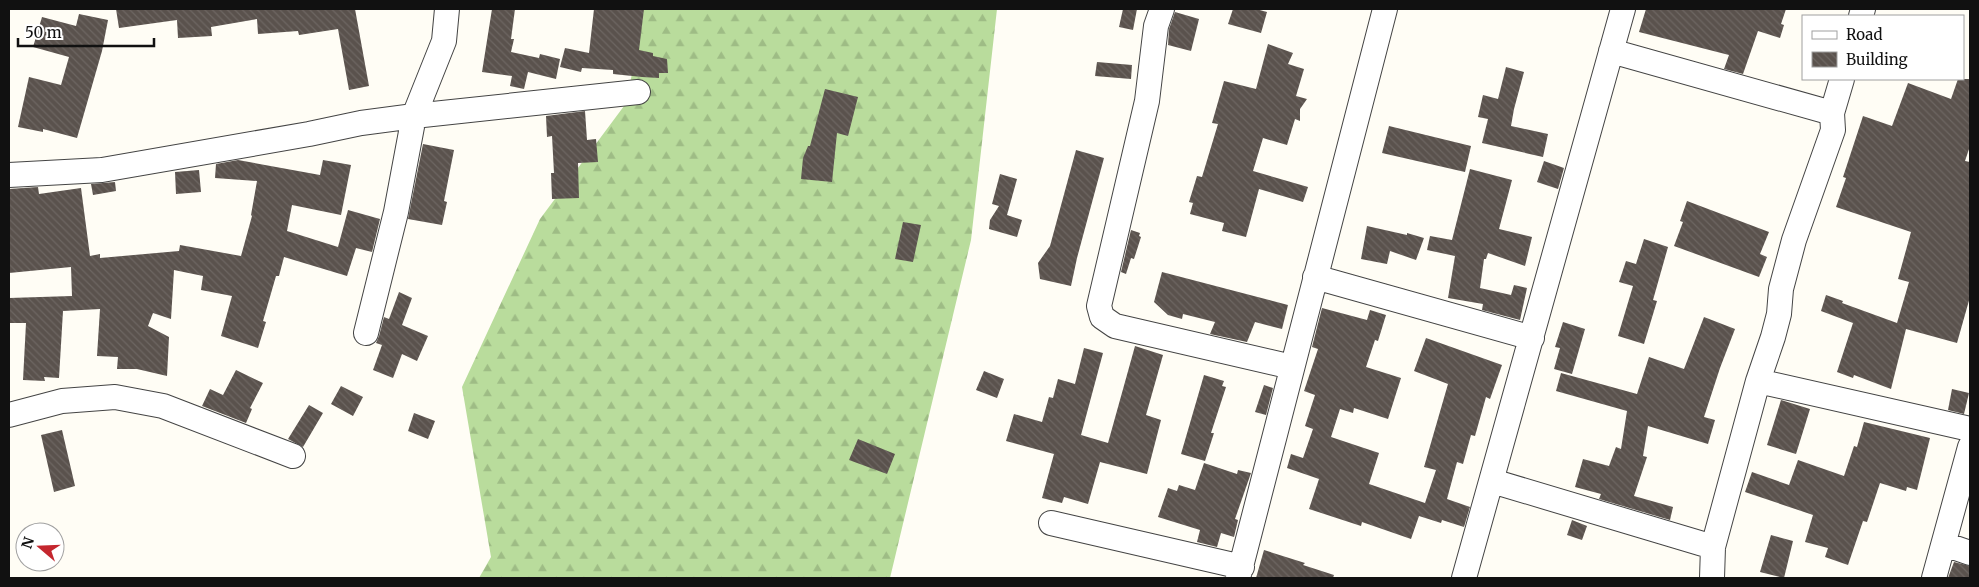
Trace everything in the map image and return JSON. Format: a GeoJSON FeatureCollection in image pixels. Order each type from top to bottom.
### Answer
{"type":"FeatureCollection","features":[{"type":"Feature","properties":{"kind":"street"},"geometry":{"type":"LineString","coordinates":[[366,333],[396,212],[414,116],[444,41],[447,9]]}},
{"type":"Feature","properties":{"kind":"street"},"geometry":{"type":"LineString","coordinates":[[1162,9],[1156,26],[1147,101],[1099,306],[1102,317],[1115,326],[1292,367]]}},
{"type":"Feature","properties":{"kind":"street"},"geometry":{"type":"LineString","coordinates":[[1051,522],[1240,573],[1385,9]]}},
{"type":"Feature","properties":{"kind":"street"},"geometry":{"type":"LineString","coordinates":[[1464,578],[1623,9]]}},
{"type":"Feature","properties":{"kind":"street"},"geometry":{"type":"LineString","coordinates":[[1611,51],[1832,113]]}},
{"type":"Feature","properties":{"kind":"street"},"geometry":{"type":"LineString","coordinates":[[1712,578],[1713,547],[1758,381],[1777,322],[1781,289],[1794,240],[1833,130],[1832,113],[1842,80]]}},
{"type":"Feature","properties":{"kind":"street"},"geometry":{"type":"LineString","coordinates":[[9,176],[102,170],[309,134],[361,123],[638,92]]}},
{"type":"Feature","properties":{"kind":"street"},"geometry":{"type":"LineString","coordinates":[[1315,277],[1532,338]]}},
{"type":"Feature","properties":{"kind":"street"},"geometry":{"type":"LineString","coordinates":[[1758,381],[1970,429]]}},
{"type":"Feature","properties":{"kind":"street"},"geometry":{"type":"LineString","coordinates":[[9,415],[62,401],[115,397],[163,406],[293,456]]}},
{"type":"Feature","properties":{"kind":"street"},"geometry":{"type":"LineString","coordinates":[[1934,578],[1963,490],[1970,447]]}},
{"type":"Feature","properties":{"kind":"street"},"geometry":{"type":"LineString","coordinates":[[1492,481],[1713,547]]}},
{"type":"Feature","properties":{"kind":"street"},"geometry":{"type":"LineString","coordinates":[[1944,544],[1970,553]]}},
{"type":"Feature","properties":{"kind":"green space"},"geometry":{"type":"Polygon","coordinates":[[[643,9],[997,9],[971,240],[890,578],[479,578],[491,557],[462,387],[540,219],[627,102],[643,9]]]}},
{"type":"Feature","properties":{"kind":"building"},"geometry":{"type":"Polygon","coordinates":[[[116,9],[355,9],[369,86],[349,90],[338,29],[299,35],[298,31],[258,34],[257,19],[211,27],[212,36],[178,38],[177,20],[119,28],[116,9]]]}},
{"type":"Feature","properties":{"kind":"building"},"geometry":{"type":"Polygon","coordinates":[[[492,9],[515,9],[511,39],[514,39],[511,52],[539,58],[540,54],[560,59],[556,79],[528,72],[524,89],[510,86],[512,76],[482,72],[492,9]]]}},
{"type":"Feature","properties":{"kind":"building"},"geometry":{"type":"Polygon","coordinates":[[[594,9],[644,9],[639,50],[667,59],[668,73],[659,73],[659,78],[613,74],[613,70],[582,68],[581,72],[560,67],[565,48],[589,53],[594,9]]]}},
{"type":"Feature","properties":{"kind":"building"},"geometry":{"type":"Polygon","coordinates":[[[1123,9],[1137,9],[1133,30],[1119,27],[1123,9]]]}},
{"type":"Feature","properties":{"kind":"building"},"geometry":{"type":"Polygon","coordinates":[[[1233,9],[1256,9],[1267,12],[1261,33],[1228,24],[1233,9]]]}},
{"type":"Feature","properties":{"kind":"building"},"geometry":{"type":"Polygon","coordinates":[[[1646,9],[1786,9],[1781,24],[1784,25],[1780,38],[1758,31],[1743,74],[1724,69],[1729,55],[1639,32],[1646,9]]]}},
{"type":"Feature","properties":{"kind":"building"},"geometry":{"type":"Polygon","coordinates":[[[1175,12],[1199,19],[1191,51],[1168,45],[1169,29],[1175,12]]]}},
{"type":"Feature","properties":{"kind":"building"},"geometry":{"type":"Polygon","coordinates":[[[79,14],[108,20],[102,51],[77,138],[43,129],[43,132],[18,127],[29,77],[61,85],[69,57],[33,47],[42,17],[76,26],[79,14]]]}},
{"type":"Feature","properties":{"kind":"building"},"geometry":{"type":"Polygon","coordinates":[[[1268,44],[1293,53],[1288,64],[1304,69],[1296,96],[1307,99],[1300,109],[1300,121],[1295,119],[1287,145],[1263,138],[1253,171],[1308,187],[1303,202],[1259,189],[1246,237],[1222,231],[1224,223],[1190,214],[1193,203],[1189,202],[1197,176],[1202,177],[1218,124],[1212,123],[1224,81],[1256,89],[1268,44]]]}},
{"type":"Feature","properties":{"kind":"building"},"geometry":{"type":"Polygon","coordinates":[[[1097,62],[1132,65],[1131,79],[1095,76],[1097,62]]]}},
{"type":"Feature","properties":{"kind":"building"},"geometry":{"type":"Polygon","coordinates":[[[1506,67],[1524,72],[1511,126],[1548,134],[1543,157],[1482,143],[1488,119],[1478,117],[1483,95],[1498,99],[1506,67]]]}},
{"type":"Feature","properties":{"kind":"building"},"geometry":{"type":"Polygon","coordinates":[[[1970,79],[1970,146],[1965,161],[1970,162],[1970,297],[1957,343],[1906,329],[1891,389],[1854,375],[1853,378],[1837,372],[1853,323],[1821,311],[1826,295],[1843,301],[1842,303],[1897,323],[1909,282],[1898,279],[1911,232],[1836,207],[1846,178],[1843,177],[1863,116],[1892,126],[1908,83],[1951,99],[1958,80],[1970,79]]]}},
{"type":"Feature","properties":{"kind":"building"},"geometry":{"type":"Polygon","coordinates":[[[825,89],[858,97],[848,136],[837,133],[832,182],[801,179],[803,158],[808,146],[810,146],[825,89]]]}},
{"type":"Feature","properties":{"kind":"building"},"geometry":{"type":"Polygon","coordinates":[[[585,111],[587,140],[596,139],[598,162],[578,163],[579,198],[552,199],[551,173],[554,173],[552,136],[547,137],[546,116],[585,111]]]}},
{"type":"Feature","properties":{"kind":"building"},"geometry":{"type":"Polygon","coordinates":[[[1389,126],[1471,146],[1465,172],[1382,153],[1389,126]]]}},
{"type":"Feature","properties":{"kind":"building"},"geometry":{"type":"Polygon","coordinates":[[[423,144],[454,150],[444,201],[447,202],[442,225],[408,219],[423,144]]]}},
{"type":"Feature","properties":{"kind":"building"},"geometry":{"type":"Polygon","coordinates":[[[1076,150],[1104,158],[1071,286],[1040,279],[1038,263],[1050,246],[1076,150]]]}},
{"type":"Feature","properties":{"kind":"building"},"geometry":{"type":"Polygon","coordinates":[[[238,160],[320,175],[323,160],[351,165],[341,215],[292,205],[287,231],[338,247],[348,210],[380,219],[372,252],[356,248],[347,276],[284,257],[279,276],[276,276],[263,321],[266,322],[258,348],[221,336],[232,296],[201,290],[203,276],[174,270],[171,319],[153,313],[148,326],[169,337],[167,376],[137,369],[117,369],[118,357],[97,356],[100,309],[63,311],[59,378],[44,377],[45,381],[23,380],[26,323],[9,323],[9,298],[72,296],[71,267],[9,273],[9,189],[38,187],[39,194],[81,188],[90,256],[100,254],[100,258],[179,251],[180,245],[241,256],[252,216],[257,181],[215,178],[216,164],[238,160]]]}},
{"type":"Feature","properties":{"kind":"building"},"geometry":{"type":"Polygon","coordinates":[[[1544,161],[1564,168],[1558,189],[1537,182],[1544,161]]]}},
{"type":"Feature","properties":{"kind":"building"},"geometry":{"type":"Polygon","coordinates":[[[1470,169],[1512,180],[1499,229],[1532,237],[1525,266],[1488,253],[1486,259],[1484,259],[1480,288],[1511,295],[1514,285],[1527,288],[1520,320],[1482,310],[1483,304],[1448,298],[1455,256],[1427,250],[1430,236],[1452,240],[1470,169]]]}},
{"type":"Feature","properties":{"kind":"building"},"geometry":{"type":"Polygon","coordinates":[[[199,170],[201,192],[176,194],[175,172],[199,170]]]}},
{"type":"Feature","properties":{"kind":"building"},"geometry":{"type":"Polygon","coordinates":[[[1000,174],[1017,179],[1007,215],[1022,220],[1017,237],[989,229],[990,220],[999,206],[992,204],[1000,174]]]}},
{"type":"Feature","properties":{"kind":"building"},"geometry":{"type":"Polygon","coordinates":[[[115,182],[116,191],[93,195],[91,184],[115,182]]]}},
{"type":"Feature","properties":{"kind":"building"},"geometry":{"type":"Polygon","coordinates":[[[1687,201],[1769,232],[1760,254],[1767,257],[1759,277],[1674,246],[1683,222],[1680,221],[1687,201]]]}},
{"type":"Feature","properties":{"kind":"building"},"geometry":{"type":"Polygon","coordinates":[[[903,222],[921,225],[913,262],[895,259],[903,222]]]}},
{"type":"Feature","properties":{"kind":"building"},"geometry":{"type":"Polygon","coordinates":[[[1367,226],[1424,238],[1416,260],[1390,251],[1387,264],[1361,259],[1367,226]]]}},
{"type":"Feature","properties":{"kind":"building"},"geometry":{"type":"Polygon","coordinates":[[[1131,230],[1140,233],[1139,236],[1141,237],[1134,259],[1131,258],[1126,274],[1121,272],[1131,230]]]}},
{"type":"Feature","properties":{"kind":"building"},"geometry":{"type":"Polygon","coordinates":[[[1644,239],[1668,247],[1653,300],[1657,301],[1644,344],[1618,336],[1633,286],[1619,282],[1626,261],[1636,264],[1644,239]]]}},
{"type":"Feature","properties":{"kind":"building"},"geometry":{"type":"Polygon","coordinates":[[[1162,272],[1288,305],[1282,329],[1255,322],[1247,342],[1210,334],[1215,322],[1183,314],[1182,319],[1168,315],[1154,302],[1162,272]]]}},
{"type":"Feature","properties":{"kind":"building"},"geometry":{"type":"Polygon","coordinates":[[[399,292],[412,298],[402,325],[428,336],[417,361],[402,354],[393,378],[373,370],[382,345],[376,343],[384,317],[389,319],[399,292]]]}},
{"type":"Feature","properties":{"kind":"building"},"geometry":{"type":"Polygon","coordinates":[[[1322,308],[1367,320],[1370,310],[1386,315],[1378,341],[1375,340],[1366,367],[1401,378],[1388,419],[1354,408],[1353,413],[1340,409],[1331,437],[1379,453],[1369,484],[1425,503],[1436,470],[1424,467],[1448,384],[1414,371],[1426,338],[1502,365],[1490,399],[1486,397],[1475,436],[1471,435],[1463,464],[1457,462],[1447,499],[1470,507],[1464,527],[1442,520],[1441,523],[1419,516],[1411,539],[1362,522],[1361,526],[1309,509],[1319,479],[1287,468],[1291,454],[1303,458],[1313,429],[1305,426],[1315,395],[1304,391],[1318,349],[1312,347],[1322,308]]]}},
{"type":"Feature","properties":{"kind":"building"},"geometry":{"type":"Polygon","coordinates":[[[1704,317],[1735,329],[1704,417],[1715,420],[1708,444],[1648,426],[1643,456],[1647,457],[1634,496],[1673,507],[1670,520],[1599,499],[1601,494],[1575,487],[1583,459],[1609,466],[1616,447],[1621,449],[1627,411],[1556,391],[1561,373],[1637,394],[1649,357],[1684,369],[1704,317]]]}},
{"type":"Feature","properties":{"kind":"building"},"geometry":{"type":"Polygon","coordinates":[[[1563,322],[1585,329],[1572,374],[1554,369],[1560,348],[1555,347],[1563,322]]]}},
{"type":"Feature","properties":{"kind":"building"},"geometry":{"type":"Polygon","coordinates":[[[1135,346],[1163,355],[1146,415],[1161,420],[1147,474],[1100,462],[1088,504],[1064,497],[1062,503],[1042,498],[1054,454],[1006,441],[1014,414],[1042,422],[1049,397],[1053,398],[1058,379],[1075,384],[1084,348],[1103,353],[1081,435],[1108,443],[1135,346]]]}},
{"type":"Feature","properties":{"kind":"building"},"geometry":{"type":"Polygon","coordinates":[[[236,370],[263,383],[250,408],[252,409],[246,423],[202,406],[210,389],[223,395],[236,370]]]}},
{"type":"Feature","properties":{"kind":"building"},"geometry":{"type":"Polygon","coordinates":[[[984,371],[1004,379],[997,398],[976,390],[984,371]]]}},
{"type":"Feature","properties":{"kind":"building"},"geometry":{"type":"Polygon","coordinates":[[[1204,375],[1224,381],[1222,386],[1226,387],[1211,433],[1214,433],[1205,461],[1181,454],[1204,375]]]}},
{"type":"Feature","properties":{"kind":"building"},"geometry":{"type":"Polygon","coordinates":[[[1264,385],[1273,388],[1266,415],[1255,412],[1264,385]]]}},
{"type":"Feature","properties":{"kind":"building"},"geometry":{"type":"Polygon","coordinates":[[[341,386],[363,397],[353,416],[331,404],[341,386]]]}},
{"type":"Feature","properties":{"kind":"building"},"geometry":{"type":"Polygon","coordinates":[[[1952,389],[1969,393],[1964,414],[1948,410],[1952,389]]]}},
{"type":"Feature","properties":{"kind":"building"},"geometry":{"type":"Polygon","coordinates":[[[1781,400],[1810,409],[1796,454],[1767,445],[1781,400]]]}},
{"type":"Feature","properties":{"kind":"building"},"geometry":{"type":"Polygon","coordinates":[[[309,405],[323,413],[303,447],[288,439],[309,405]]]}},
{"type":"Feature","properties":{"kind":"building"},"geometry":{"type":"Polygon","coordinates":[[[414,413],[435,421],[428,439],[408,431],[414,413]]]}},
{"type":"Feature","properties":{"kind":"building"},"geometry":{"type":"Polygon","coordinates":[[[1864,422],[1930,438],[1917,490],[1907,487],[1906,491],[1880,483],[1867,522],[1863,521],[1848,565],[1825,557],[1828,548],[1805,542],[1813,515],[1745,492],[1752,472],[1789,485],[1798,460],[1844,476],[1854,446],[1857,447],[1864,422]]]}},
{"type":"Feature","properties":{"kind":"building"},"geometry":{"type":"Polygon","coordinates":[[[62,430],[75,486],[54,492],[41,435],[62,430]]]}},
{"type":"Feature","properties":{"kind":"building"},"geometry":{"type":"Polygon","coordinates":[[[858,439],[895,454],[887,474],[849,460],[858,439]]]}},
{"type":"Feature","properties":{"kind":"building"},"geometry":{"type":"Polygon","coordinates":[[[1204,463],[1237,474],[1238,470],[1251,473],[1235,519],[1238,520],[1234,537],[1221,533],[1217,547],[1197,542],[1200,530],[1158,517],[1168,488],[1177,491],[1179,485],[1195,490],[1204,463]]]}},
{"type":"Feature","properties":{"kind":"building"},"geometry":{"type":"Polygon","coordinates":[[[1572,520],[1587,526],[1582,540],[1567,535],[1572,520]]]}},
{"type":"Feature","properties":{"kind":"building"},"geometry":{"type":"Polygon","coordinates":[[[1771,535],[1793,541],[1784,578],[1760,572],[1771,535]]]}},
{"type":"Feature","properties":{"kind":"building"},"geometry":{"type":"Polygon","coordinates":[[[1264,550],[1305,563],[1303,565],[1334,575],[1333,578],[1256,578],[1264,550]]]}},
{"type":"Feature","properties":{"kind":"building"},"geometry":{"type":"Polygon","coordinates":[[[1954,562],[1970,566],[1970,578],[1948,578],[1954,562]]]}}]}
